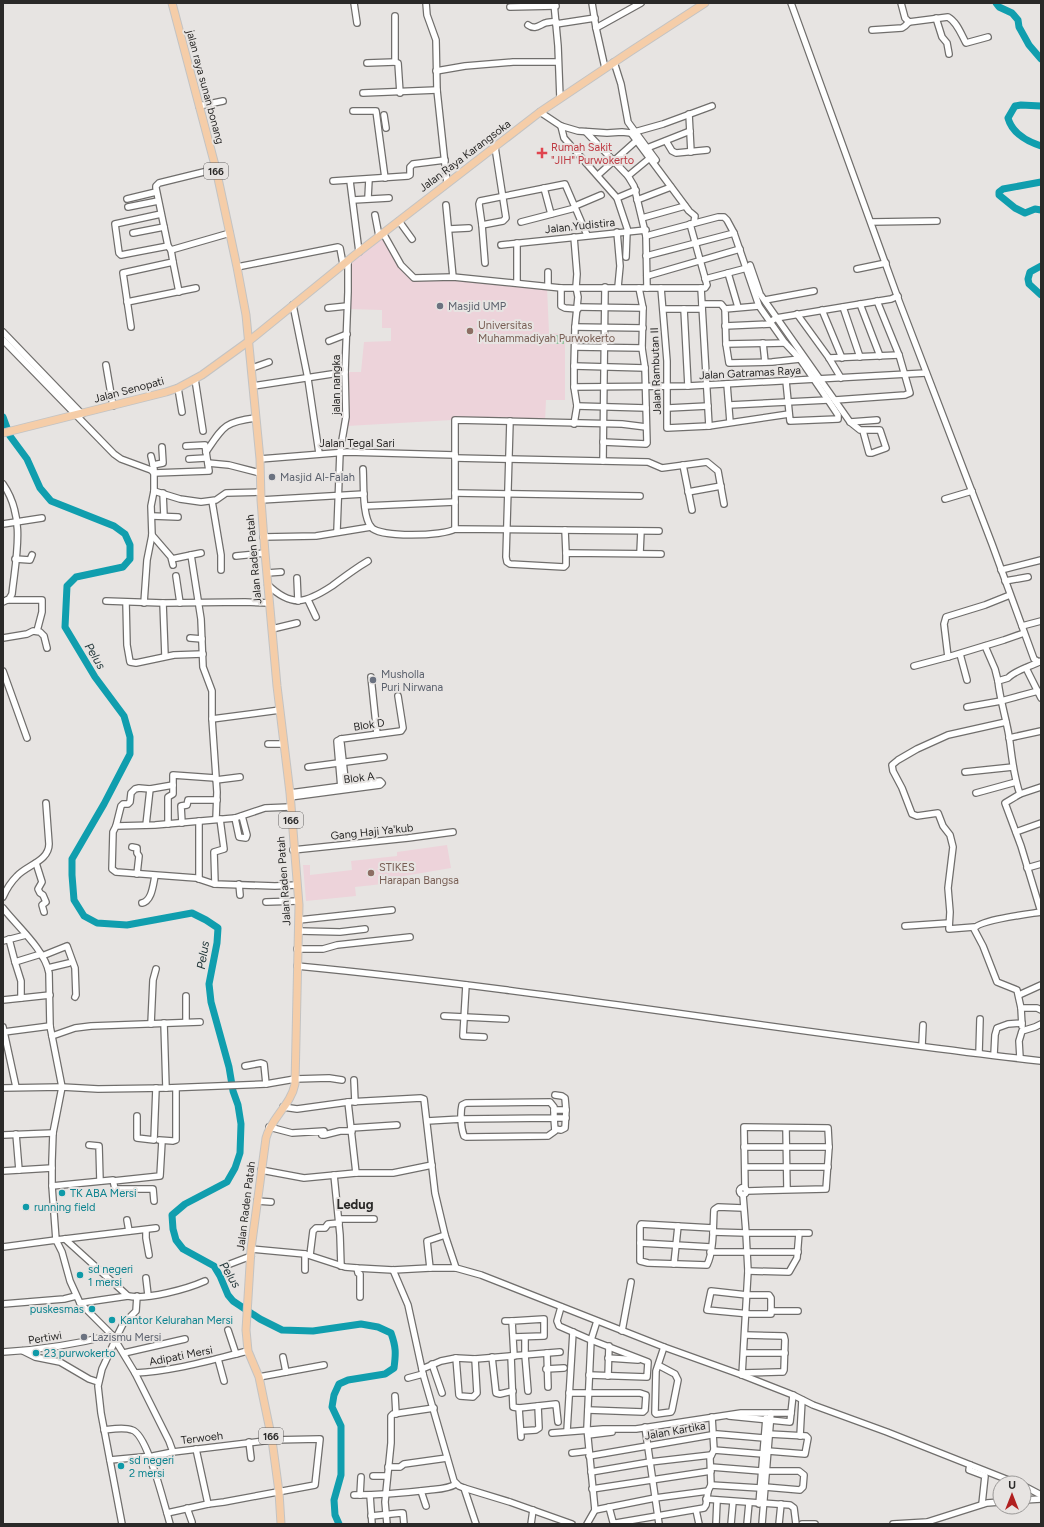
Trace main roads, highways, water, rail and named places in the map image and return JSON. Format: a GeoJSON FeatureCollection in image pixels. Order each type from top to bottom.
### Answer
{"type":"FeatureCollection","features":[{"type":"Feature","properties":{"kind":"main road","name":"jalan raya sunan bonang"},"geometry":{"type":"LineString","coordinates":[[172,3],[216,169],[237,267],[246,315],[249,341]]}},
{"type":"Feature","properties":{"kind":"main road","name":"Jalan Raya Karangsoka"},"geometry":{"type":"LineString","coordinates":[[249,341],[359,252],[540,112],[705,3]]}},
{"type":"Feature","properties":{"kind":"main road","name":"Jalan Raden Patah"},"geometry":{"type":"LineString","coordinates":[[249,341],[260,459],[261,492],[267,537],[264,553],[270,573],[268,585],[269,604],[290,795],[293,850],[299,901],[295,1079],[293,1092],[269,1127],[263,1151],[251,1252],[246,1330],[248,1351],[259,1377],[272,1440],[279,1492],[281,1524]]}},
{"type":"Feature","properties":{"kind":"main road","name":"Jalan Senopati"},"geometry":{"type":"LineString","coordinates":[[3,434],[178,388],[214,367],[249,341]]}},
{"type":"Feature","properties":{"kind":"waterway"},"geometry":{"type":"LineString","coordinates":[[996,3],[999,7],[1012,13],[1018,20],[1019,27],[1029,45],[1041,59]]}},
{"type":"Feature","properties":{"kind":"waterway"},"geometry":{"type":"LineString","coordinates":[[1041,106],[1015,106],[1008,118],[1013,128],[1020,136],[1041,146]]}},
{"type":"Feature","properties":{"kind":"waterway"},"geometry":{"type":"LineString","coordinates":[[1041,182],[1003,189],[999,192],[999,195],[1015,208],[1025,213],[1035,209],[1041,210]]}},
{"type":"Feature","properties":{"kind":"waterway"},"geometry":{"type":"LineString","coordinates":[[1041,266],[1030,272],[1028,279],[1029,284],[1041,295]]}},
{"type":"Feature","properties":{"kind":"waterway","name":"Pelus"},"geometry":{"type":"LineString","coordinates":[[3,417],[10,436],[27,459],[40,488],[51,501],[114,526],[125,534],[130,545],[130,559],[123,567],[76,577],[67,586],[65,627],[95,677],[124,716],[130,737],[130,754],[104,804],[72,859],[74,900],[84,916],[97,923],[127,925],[192,913],[218,928],[217,943],[209,984],[211,1002],[229,1067],[233,1091],[238,1105],[241,1124],[240,1153],[235,1168],[227,1182],[185,1204],[172,1215],[173,1229],[176,1240],[183,1249],[214,1266],[228,1295],[233,1301],[260,1319],[282,1330],[313,1331],[361,1324],[378,1327],[391,1333],[393,1338],[395,1346],[394,1368],[385,1374],[348,1380],[339,1384],[334,1395],[332,1407],[341,1426],[341,1475],[334,1500],[335,1515],[339,1524]]}},
{"type":"Feature","properties":{"kind":"place","name":"Rumah Sakit \"JIH\" Purwokerto"},"geometry":{"type":"Point","coordinates":[542,153]}},
{"type":"Feature","properties":{"kind":"place","name":"Masjid UMP"},"geometry":{"type":"Point","coordinates":[440,306]}},
{"type":"Feature","properties":{"kind":"place","name":"Universitas Muhammadiyah Purwokerto"},"geometry":{"type":"Point","coordinates":[470,331]}},
{"type":"Feature","properties":{"kind":"place","name":"Masjid Al-Falah"},"geometry":{"type":"Point","coordinates":[272,477]}},
{"type":"Feature","properties":{"kind":"place","name":"Musholla Puri Nirwana"},"geometry":{"type":"Point","coordinates":[373,680]}},
{"type":"Feature","properties":{"kind":"place","name":"STIKES Harapan Bangsa"},"geometry":{"type":"Point","coordinates":[371,873]}},
{"type":"Feature","properties":{"kind":"place","name":"TK ABA Mersi"},"geometry":{"type":"Point","coordinates":[62,1193]}},
{"type":"Feature","properties":{"kind":"place","name":"running field"},"geometry":{"type":"Point","coordinates":[26,1207]}},
{"type":"Feature","properties":{"kind":"place","name":"sd negeri 1 mersi"},"geometry":{"type":"Point","coordinates":[80,1275]}},
{"type":"Feature","properties":{"kind":"place","name":"puskesmas"},"geometry":{"type":"Point","coordinates":[92,1309]}},
{"type":"Feature","properties":{"kind":"place","name":"Kantor Kelurahan Mersi"},"geometry":{"type":"Point","coordinates":[112,1320]}},
{"type":"Feature","properties":{"kind":"place","name":"Lazismu Mersi"},"geometry":{"type":"Point","coordinates":[84,1337]}},
{"type":"Feature","properties":{"kind":"place","name":"23 purwokerto"},"geometry":{"type":"Point","coordinates":[36,1353]}},
{"type":"Feature","properties":{"kind":"place","name":"sd negeri 2 mersi"},"geometry":{"type":"Point","coordinates":[121,1466]}},
{"type":"Feature","properties":{"kind":"district","name":"Ledug"},"geometry":{"type":"Point","coordinates":[355,1204]}}]}
